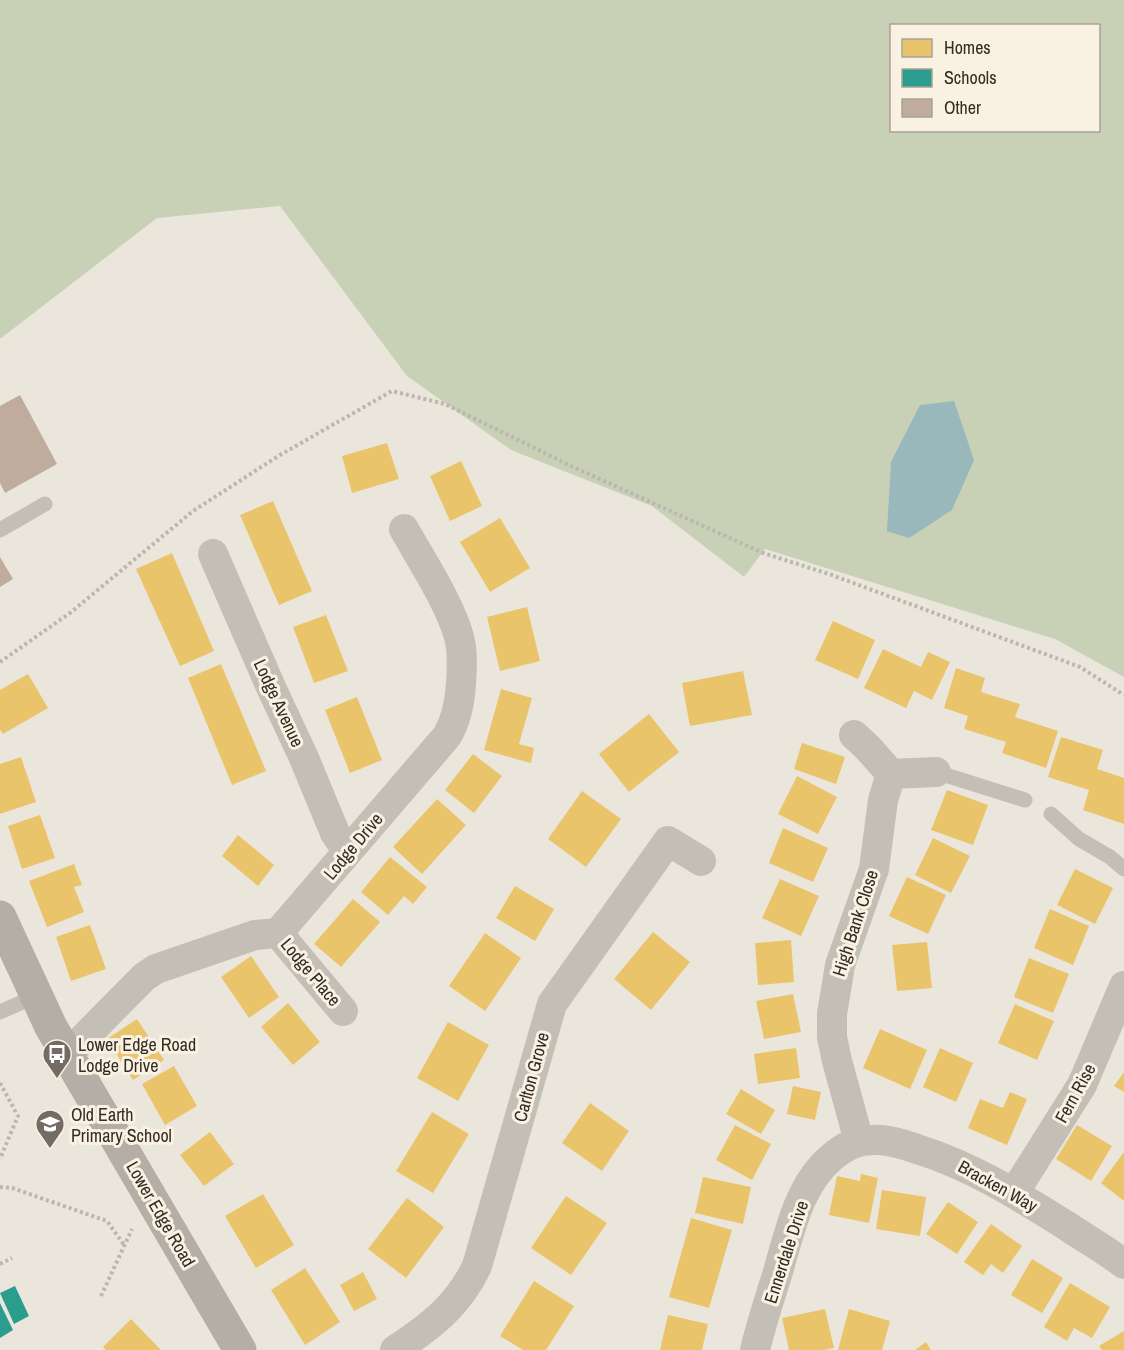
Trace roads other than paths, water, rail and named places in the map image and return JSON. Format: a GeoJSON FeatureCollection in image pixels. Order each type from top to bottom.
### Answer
{"type":"FeatureCollection","features":[{"type":"Feature","properties":{"kind":"street","name":"Lodge Drive"},"geometry":{"type":"LineString","coordinates":[[278,933],[447,736],[455,719],[460,700],[461,660],[457,630],[404,529]]}},
{"type":"Feature","properties":{"kind":"street","name":"Lodge Avenue"},"geometry":{"type":"LineString","coordinates":[[213,554],[335,833],[347,850]]}},
{"type":"Feature","properties":{"kind":"street"},"geometry":{"type":"LineString","coordinates":[[854,735],[891,774],[936,772]]}},
{"type":"Feature","properties":{"kind":"street","name":"High Bank Close"},"geometry":{"type":"LineString","coordinates":[[859,1142],[832,1037],[832,1014],[840,965],[873,869],[884,800],[891,774]]}},
{"type":"Feature","properties":{"kind":"street","name":"Carlton Grove"},"geometry":{"type":"LineString","coordinates":[[395,1350],[423,1332],[449,1309],[477,1266],[552,1004],[668,841],[701,861]]}},
{"type":"Feature","properties":{"kind":"street","name":"Lower Edge Road"},"geometry":{"type":"LineString","coordinates":[[0,917],[36,996],[67,1055],[240,1350]]}},
{"type":"Feature","properties":{"kind":"street"},"geometry":{"type":"LineString","coordinates":[[67,1055],[144,977],[156,969],[255,935],[278,933]]}},
{"type":"Feature","properties":{"kind":"street","name":"Lodge Place"},"geometry":{"type":"LineString","coordinates":[[278,933],[343,1011]]}},
{"type":"Feature","properties":{"kind":"street","name":"Fern Rise"},"geometry":{"type":"LineString","coordinates":[[1014,1193],[1082,1085],[1124,986]]}},
{"type":"Feature","properties":{"kind":"street","name":"Bracken Way"},"geometry":{"type":"LineString","coordinates":[[859,1142],[884,1140],[940,1156],[1014,1193],[1124,1264]]}},
{"type":"Feature","properties":{"kind":"street","name":"Ennerdale Drive"},"geometry":{"type":"LineString","coordinates":[[755,1350],[795,1218],[806,1191],[827,1161],[845,1147],[859,1142]]}},
{"type":"Feature","properties":{"kind":"lane"},"geometry":{"type":"LineString","coordinates":[[0,530],[45,504]]}},
{"type":"Feature","properties":{"kind":"lane"},"geometry":{"type":"LineString","coordinates":[[936,772],[1025,801]]}},
{"type":"Feature","properties":{"kind":"lane"},"geometry":{"type":"LineString","coordinates":[[1051,814],[1079,839],[1110,857],[1124,869]]}},
{"type":"Feature","properties":{"kind":"lane"},"geometry":{"type":"LineString","coordinates":[[0,1012],[36,996]]}},
{"type":"Feature","properties":{"kind":"water"},"geometry":{"type":"Polygon","coordinates":[[[954,401],[974,460],[952,510],[909,538],[887,531],[891,462],[920,405],[954,401]]]}},
{"type":"Feature","properties":{"kind":"place","name":"Lower Edge Road Lodge Drive"},"geometry":{"type":"Point","coordinates":[57,1080]}},
{"type":"Feature","properties":{"kind":"place","name":"Old Earth Primary School"},"geometry":{"type":"Point","coordinates":[50,1150]}}]}
